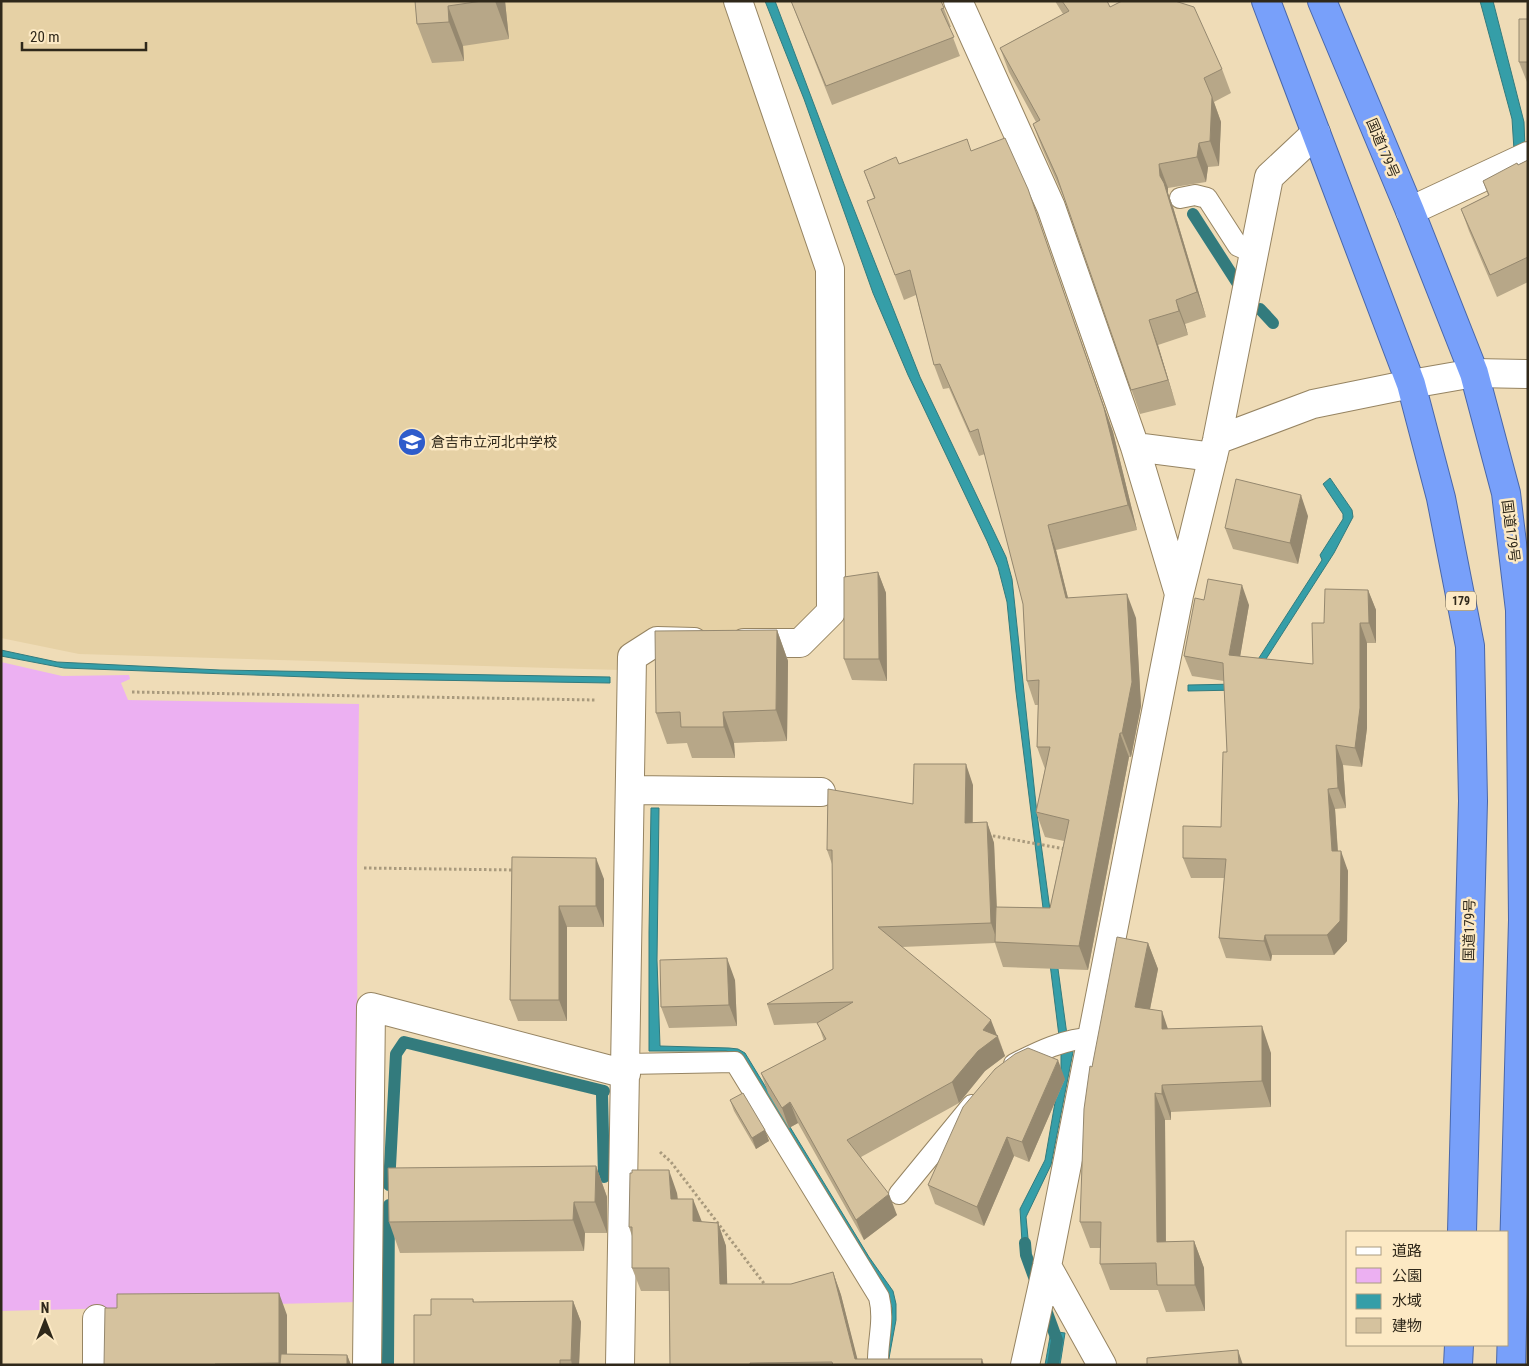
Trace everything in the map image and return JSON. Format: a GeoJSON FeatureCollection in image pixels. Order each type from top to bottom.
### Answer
{"type":"FeatureCollection","features":[{"type":"Feature","properties":{"kind":"highway","name":"国道179号"},"geometry":{"type":"LineString","coordinates":[[1266,1],[1411,384],[1441,498],[1470,646],[1472,801],[1462,1231]]}},
{"type":"Feature","properties":{"kind":"highway","name":"国道179号"},"geometry":{"type":"LineString","coordinates":[[1322,1],[1410,211],[1474,373],[1506,493],[1520,610],[1523,920],[1510,1365]]}},
{"type":"Feature","properties":{"kind":"highway"},"geometry":{"type":"LineString","coordinates":[[1458,1365],[1459,1346]]}},
{"type":"Feature","properties":{"kind":"street"},"geometry":{"type":"LineString","coordinates":[[620,1365],[632,657],[657,641],[800,643],[831,612],[830,268],[738,1]]}},
{"type":"Feature","properties":{"kind":"street"},"geometry":{"type":"LineString","coordinates":[[958,1],[1051,207],[1135,447],[1179,595]]}},
{"type":"Feature","properties":{"kind":"street"},"geometry":{"type":"LineString","coordinates":[[1025,1365],[1047,1266],[1179,595],[1215,448],[1269,177],[1316,134]]}},
{"type":"Feature","properties":{"kind":"street"},"geometry":{"type":"LineString","coordinates":[[1410,211],[1528,156]]}},
{"type":"Feature","properties":{"kind":"street"},"geometry":{"type":"LineString","coordinates":[[1135,447],[1215,448],[1313,404],[1474,373],[1528,374]]}},
{"type":"Feature","properties":{"kind":"street"},"geometry":{"type":"LineString","coordinates":[[630,790],[821,792]]}},
{"type":"Feature","properties":{"kind":"street"},"geometry":{"type":"LineString","coordinates":[[367,1365],[371,1007],[626,1069]]}},
{"type":"Feature","properties":{"kind":"street"},"geometry":{"type":"LineString","coordinates":[[1047,1266],[1102,1365]]}},
{"type":"Feature","properties":{"kind":"street"},"geometry":{"type":"LineString","coordinates":[[97,1320],[97,1365]]}},
{"type":"Feature","properties":{"kind":"lane"},"geometry":{"type":"LineString","coordinates":[[1180,198],[1194,195],[1207,198],[1238,246],[1254,253]]}},
{"type":"Feature","properties":{"kind":"lane"},"geometry":{"type":"LineString","coordinates":[[1001,1074],[1016,1063],[1045,1050],[1079,1038],[1092,1038]]}},
{"type":"Feature","properties":{"kind":"lane"},"geometry":{"type":"LineString","coordinates":[[626,1069],[735,1062],[879,1297],[882,1309],[882,1322],[878,1365]]}},
{"type":"Feature","properties":{"kind":"lane"},"geometry":{"type":"LineString","coordinates":[[899,1194],[981,1094]]}},
{"type":"Feature","properties":{"kind":"path"},"geometry":{"type":"LineString","coordinates":[[132,692],[632,701]]}},
{"type":"Feature","properties":{"kind":"path"},"geometry":{"type":"LineString","coordinates":[[983,835],[1069,849]]}},
{"type":"Feature","properties":{"kind":"path"},"geometry":{"type":"LineString","coordinates":[[364,868],[521,870]]}},
{"type":"Feature","properties":{"kind":"path"},"geometry":{"type":"LineString","coordinates":[[624,1122],[671,1162],[770,1290]]}},
{"type":"Feature","properties":{"kind":"shaded area","name":"倉吉市立河北中学校"},"geometry":{"type":"Polygon","coordinates":[[[1,1],[729,1],[825,274],[823,610],[795,635],[647,632],[622,648],[620,670],[79,654],[1,638],[1,1]]]}},
{"type":"Feature","properties":{"kind":"green space"},"geometry":{"type":"Polygon","coordinates":[[[1,662],[62,676],[129,675],[130,679],[121,683],[128,700],[359,704],[357,862],[358,1302],[1,1311],[1,662]]]}},
{"type":"Feature","properties":{"kind":"water"},"geometry":{"type":"Polygon","coordinates":[[[765,1],[775,1],[920,377],[1006,557],[1012,579],[1037,814],[1067,1035],[1073,1052],[1051,1165],[1026,1217],[1030,1259],[1023,1259],[1020,1209],[1045,1160],[1061,1068],[1061,1052],[1016,692],[1007,602],[998,567],[987,541],[908,375],[873,293],[804,99],[765,1]]]}},
{"type":"Feature","properties":{"kind":"water"},"geometry":{"type":"Polygon","coordinates":[[[1480,1],[1493,1],[1524,122],[1525,149],[1514,150],[1512,119],[1480,1]]]}},
{"type":"Feature","properties":{"kind":"water"},"geometry":{"type":"Polygon","coordinates":[[[1330,478],[1352,510],[1353,517],[1334,553],[1250,684],[1239,690],[1188,691],[1188,685],[1237,684],[1246,678],[1322,560],[1320,555],[1343,519],[1343,514],[1323,484],[1330,478]]]}},
{"type":"Feature","properties":{"kind":"water"},"geometry":{"type":"Polygon","coordinates":[[[1,650],[57,662],[220,670],[610,677],[610,683],[362,679],[64,668],[1,656],[1,650]]]}},
{"type":"Feature","properties":{"kind":"water"},"geometry":{"type":"Polygon","coordinates":[[[651,808],[659,808],[657,960],[660,1046],[729,1048],[738,1049],[745,1053],[869,1257],[893,1291],[896,1304],[896,1320],[889,1358],[890,1365],[884,1352],[891,1326],[892,1308],[886,1290],[737,1054],[726,1051],[649,1051],[651,808]]]}},
{"type":"Feature","properties":{"kind":"water"},"geometry":{"type":"Polygon","coordinates":[[[1051,1331],[1065,1333],[1060,1365],[1045,1365],[1051,1331]]]}},
{"type":"Feature","properties":{"kind":"building"},"geometry":{"type":"Polygon","coordinates":[[[415,1],[482,1],[448,6],[449,22],[417,24],[415,1]]]}},
{"type":"Feature","properties":{"kind":"building"},"geometry":{"type":"Polygon","coordinates":[[[791,1],[941,1],[944,8],[941,9],[954,37],[826,86],[791,1]]]}},
{"type":"Feature","properties":{"kind":"building"},"geometry":{"type":"Polygon","coordinates":[[[1062,1],[1107,1],[1110,7],[1122,1],[1175,1],[1194,7],[1222,69],[1204,78],[1212,97],[1210,141],[1199,143],[1197,157],[1159,164],[1160,176],[1164,183],[1197,292],[1176,300],[1179,311],[1149,320],[1168,380],[1131,390],[1057,177],[1033,124],[1040,120],[1000,48],[1069,11],[1062,1]]]}},
{"type":"Feature","properties":{"kind":"building"},"geometry":{"type":"Polygon","coordinates":[[[1519,19],[1528,19],[1528,62],[1519,62],[1519,19]]]}},
{"type":"Feature","properties":{"kind":"building"},"geometry":{"type":"Polygon","coordinates":[[[1005,138],[1028,189],[1104,408],[1128,505],[1048,525],[1066,598],[1127,594],[1132,682],[1122,733],[1120,733],[1079,946],[995,942],[996,907],[1050,908],[1069,820],[1036,812],[1050,747],[1037,747],[1039,680],[1027,681],[1023,604],[978,429],[970,432],[940,364],[934,365],[910,270],[895,275],[867,201],[875,198],[864,171],[896,157],[899,164],[967,139],[971,151],[1005,138]]]}},
{"type":"Feature","properties":{"kind":"building"},"geometry":{"type":"Polygon","coordinates":[[[1528,160],[1528,257],[1490,275],[1461,209],[1489,195],[1483,181],[1517,163],[1518,165],[1528,160]]]}},
{"type":"Feature","properties":{"kind":"building"},"geometry":{"type":"Polygon","coordinates":[[[1236,479],[1301,495],[1290,543],[1225,528],[1236,479]]]}},
{"type":"Feature","properties":{"kind":"building"},"geometry":{"type":"Polygon","coordinates":[[[878,572],[879,659],[844,659],[844,577],[878,572]]]}},
{"type":"Feature","properties":{"kind":"building"},"geometry":{"type":"Polygon","coordinates":[[[1208,579],[1242,585],[1229,655],[1313,664],[1312,623],[1324,623],[1325,589],[1368,590],[1369,623],[1360,623],[1360,708],[1355,748],[1336,745],[1338,788],[1328,789],[1332,851],[1341,851],[1340,921],[1327,935],[1265,935],[1264,941],[1219,938],[1226,859],[1183,858],[1183,826],[1221,827],[1223,752],[1227,752],[1223,663],[1184,656],[1195,598],[1204,600],[1208,579]]]}},
{"type":"Feature","properties":{"kind":"building"},"geometry":{"type":"Polygon","coordinates":[[[777,630],[776,710],[723,712],[724,727],[681,727],[680,712],[656,713],[655,631],[777,630]]]}},
{"type":"Feature","properties":{"kind":"building"},"geometry":{"type":"Polygon","coordinates":[[[914,764],[966,764],[965,823],[987,822],[991,923],[878,927],[991,1020],[983,1030],[998,1036],[978,1051],[952,1082],[847,1140],[889,1194],[856,1220],[790,1102],[782,1108],[761,1073],[826,1039],[817,1023],[853,1002],[767,1004],[833,969],[832,850],[827,850],[828,789],[913,804],[914,764]]]}},
{"type":"Feature","properties":{"kind":"building"},"geometry":{"type":"Polygon","coordinates":[[[512,857],[596,858],[596,906],[559,906],[559,1000],[510,1000],[512,857]]]}},
{"type":"Feature","properties":{"kind":"building"},"geometry":{"type":"Polygon","coordinates":[[[1117,937],[1148,943],[1135,1007],[1162,1011],[1162,1029],[1262,1026],[1262,1081],[1162,1085],[1162,1094],[1155,1093],[1157,1242],[1194,1241],[1195,1285],[1157,1285],[1156,1263],[1100,1264],[1101,1222],[1080,1222],[1084,1109],[1090,1066],[1092,1067],[1117,937]]]}},
{"type":"Feature","properties":{"kind":"building"},"geometry":{"type":"Polygon","coordinates":[[[727,958],[729,1005],[661,1007],[660,960],[727,958]]]}},
{"type":"Feature","properties":{"kind":"building"},"geometry":{"type":"Polygon","coordinates":[[[1028,1048],[1058,1060],[1022,1142],[1007,1137],[977,1207],[928,1185],[963,1107],[995,1069],[1015,1054],[1028,1048]]]}},
{"type":"Feature","properties":{"kind":"building"},"geometry":{"type":"Polygon","coordinates":[[[743,1093],[765,1130],[752,1138],[730,1100],[743,1093]]]}},
{"type":"Feature","properties":{"kind":"building"},"geometry":{"type":"Polygon","coordinates":[[[596,1166],[595,1202],[574,1202],[573,1220],[389,1222],[388,1168],[596,1166]]]}},
{"type":"Feature","properties":{"kind":"building"},"geometry":{"type":"Polygon","coordinates":[[[632,1170],[669,1170],[671,1199],[693,1199],[693,1221],[718,1223],[720,1284],[791,1284],[833,1272],[855,1359],[982,1359],[981,1365],[833,1365],[832,1362],[670,1365],[669,1268],[632,1268],[632,1227],[629,1227],[630,1173],[632,1173],[632,1170]]]}},
{"type":"Feature","properties":{"kind":"building"},"geometry":{"type":"Polygon","coordinates":[[[279,1293],[279,1363],[104,1365],[105,1308],[117,1308],[117,1294],[279,1293]]]}},
{"type":"Feature","properties":{"kind":"building"},"geometry":{"type":"Polygon","coordinates":[[[431,1299],[473,1299],[473,1302],[573,1301],[571,1360],[560,1360],[560,1365],[414,1365],[414,1315],[431,1315],[431,1299]]]}},
{"type":"Feature","properties":{"kind":"building"},"geometry":{"type":"Polygon","coordinates":[[[1238,1350],[1239,1365],[1147,1365],[1147,1358],[1238,1350]]]}},
{"type":"Feature","properties":{"kind":"building"},"geometry":{"type":"Polygon","coordinates":[[[281,1354],[347,1355],[347,1365],[280,1365],[281,1354]]]}},
{"type":"Feature","properties":{"kind":"waterway"},"geometry":{"type":"LineString","coordinates":[[1193,214],[1240,287]]}},
{"type":"Feature","properties":{"kind":"waterway"},"geometry":{"type":"LineString","coordinates":[[1260,309],[1273,323]]}},
{"type":"Feature","properties":{"kind":"waterway"},"geometry":{"type":"LineString","coordinates":[[389,1185],[396,1054],[404,1042],[604,1091]]}},
{"type":"Feature","properties":{"kind":"waterway"},"geometry":{"type":"LineString","coordinates":[[602,1095],[604,1177]]}},
{"type":"Feature","properties":{"kind":"waterway"},"geometry":{"type":"LineString","coordinates":[[388,1365],[389,1205]]}},
{"type":"Feature","properties":{"kind":"waterway"},"geometry":{"type":"LineString","coordinates":[[1025,1243],[1026,1255],[1057,1340],[1053,1365]]}},
{"type":"Feature","properties":{"kind":"place","name":"倉吉市立河北中学校"},"geometry":{"type":"Point","coordinates":[412,442]}}]}
